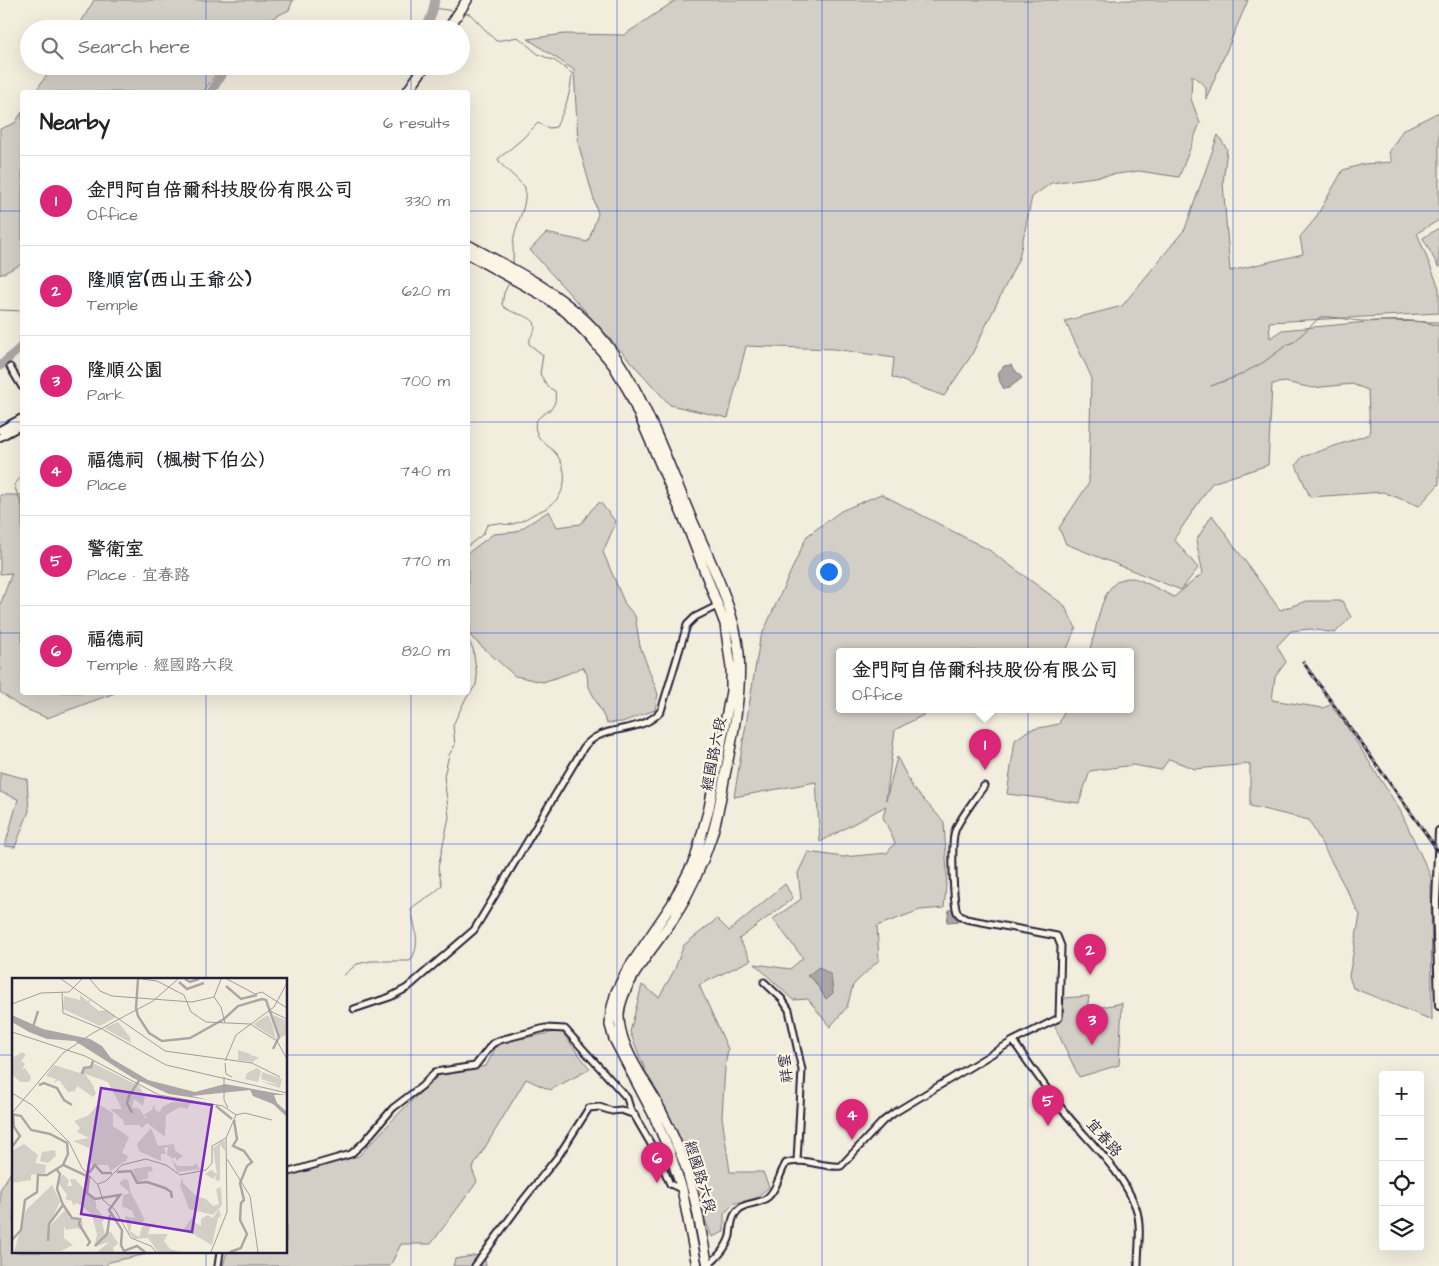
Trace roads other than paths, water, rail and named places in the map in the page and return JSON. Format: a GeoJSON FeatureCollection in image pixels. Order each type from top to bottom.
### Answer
{"type":"FeatureCollection","features":[{"type":"Feature","properties":{"kind":"main road"},"geometry":{"type":"LineString","coordinates":[[454,20],[467,0]]}},
{"type":"Feature","properties":{"kind":"main road"},"geometry":{"type":"LineString","coordinates":[[408,90],[419,75]]}},
{"type":"Feature","properties":{"kind":"main road"},"geometry":{"type":"LineString","coordinates":[[470,246],[509,272]]}},
{"type":"Feature","properties":{"kind":"main road"},"geometry":{"type":"LineString","coordinates":[[470,255],[509,272]]}},
{"type":"Feature","properties":{"kind":"main road","name":"經國路六段"},"geometry":{"type":"LineString","coordinates":[[509,272],[558,298],[585,320],[604,339],[636,389],[722,604],[732,622],[739,653],[739,689],[734,727],[712,836],[674,918],[634,975],[619,1012],[625,1044],[657,1103],[681,1155],[697,1266]]}},
{"type":"Feature","properties":{"kind":"main road","name":"經國路六段"},"geometry":{"type":"LineString","coordinates":[[686,1188],[708,1266]]}},
{"type":"Feature","properties":{"kind":"street"},"geometry":{"type":"LineString","coordinates":[[10,366],[20,384]]}},
{"type":"Feature","properties":{"kind":"street"},"geometry":{"type":"LineString","coordinates":[[0,435],[20,420]]}},
{"type":"Feature","properties":{"kind":"street"},"geometry":{"type":"LineString","coordinates":[[0,435],[20,426]]}},
{"type":"Feature","properties":{"kind":"street"},"geometry":{"type":"LineString","coordinates":[[354,1009],[390,997],[407,988],[474,930],[584,747],[594,738],[603,734],[650,721],[661,711],[688,625],[695,617],[722,604]]}},
{"type":"Feature","properties":{"kind":"street"},"geometry":{"type":"LineString","coordinates":[[708,1266],[728,1241],[732,1219],[736,1213],[746,1204],[766,1199],[776,1185],[786,1164],[797,1161],[841,1166],[883,1121],[894,1113],[1013,1041],[1059,1018],[1061,946],[1057,936],[966,920],[958,914],[954,898],[953,848],[955,830],[984,786]]}},
{"type":"Feature","properties":{"kind":"street"},"geometry":{"type":"LineString","coordinates":[[1439,831],[1436,902],[1439,1006]]}},
{"type":"Feature","properties":{"kind":"street","name":"祥雲"},"geometry":{"type":"LineString","coordinates":[[764,982],[782,999],[790,1010],[802,1070],[797,1161]]}},
{"type":"Feature","properties":{"kind":"street"},"geometry":{"type":"LineString","coordinates":[[288,1172],[351,1154],[364,1142],[393,1108],[422,1086],[435,1072],[475,1066],[492,1044],[545,1028],[565,1029],[627,1098],[630,1108],[636,1115],[659,1158],[670,1184],[686,1188]]}},
{"type":"Feature","properties":{"kind":"street","name":"宜春路"},"geometry":{"type":"LineString","coordinates":[[1013,1041],[1066,1114],[1116,1172],[1129,1193],[1136,1209],[1138,1220],[1138,1266]]}},
{"type":"Feature","properties":{"kind":"street"},"geometry":{"type":"LineString","coordinates":[[475,1266],[559,1155],[589,1108],[599,1107],[612,1111],[621,1110],[636,1115]]}},
{"type":"Feature","properties":{"kind":"waterway"},"geometry":{"type":"LineString","coordinates":[[430,20],[435,0]]}},
{"type":"Feature","properties":{"kind":"waterway"},"geometry":{"type":"LineString","coordinates":[[434,8],[454,11]]}},
{"type":"Feature","properties":{"kind":"waterway"},"geometry":{"type":"LineString","coordinates":[[462,13],[470,14],[496,41],[518,37],[538,54],[555,61],[572,73],[567,101],[556,127],[549,128],[538,123],[498,159],[525,187],[523,207],[513,240],[513,265]]}},
{"type":"Feature","properties":{"kind":"waterway"},"geometry":{"type":"LineString","coordinates":[[212,90],[221,75]]}},
{"type":"Feature","properties":{"kind":"waterway"},"geometry":{"type":"LineString","coordinates":[[470,544],[483,534],[487,525],[516,523],[549,506],[556,501],[564,484],[564,472],[560,460],[538,435],[535,424],[553,406],[555,391],[548,387],[540,374],[543,355],[529,344],[535,324],[529,318],[512,312],[502,305],[504,293],[510,281]]}},
{"type":"Feature","properties":{"kind":"waterway"},"geometry":{"type":"LineString","coordinates":[[0,310],[20,311]]}},
{"type":"Feature","properties":{"kind":"waterway"},"geometry":{"type":"LineString","coordinates":[[1211,386],[1238,376],[1264,362],[1288,344],[1294,342],[1320,317],[1362,321],[1411,321],[1439,326]]}},
{"type":"Feature","properties":{"kind":"waterway"},"geometry":{"type":"LineString","coordinates":[[0,366],[20,348]]}},
{"type":"Feature","properties":{"kind":"waterway"},"geometry":{"type":"LineString","coordinates":[[20,478],[14,485],[20,501]]}},
{"type":"Feature","properties":{"kind":"waterway"},"geometry":{"type":"LineString","coordinates":[[470,643],[473,649],[477,676],[476,685],[470,693]]}},
{"type":"Feature","properties":{"kind":"waterway"},"geometry":{"type":"LineString","coordinates":[[344,975],[357,964],[371,961],[410,961],[414,955],[416,942],[411,909],[442,885],[438,868],[449,817],[444,776],[449,755],[455,745],[453,725],[469,695]]}},
{"type":"Feature","properties":{"kind":"railway"},"geometry":{"type":"LineString","coordinates":[[1303,662],[1439,852]]}},
{"type":"Feature","properties":{"kind":"place","name":"金門阿自倍爾科技股份有限公司"},"geometry":{"type":"Point","coordinates":[985,770]}},
{"type":"Feature","properties":{"kind":"place","name":"隆順宮(西山王爺公)"},"geometry":{"type":"Point","coordinates":[1090,975]}},
{"type":"Feature","properties":{"kind":"place","name":"隆順公園"},"geometry":{"type":"Point","coordinates":[1092,1045]}},
{"type":"Feature","properties":{"kind":"place","name":"警衛室"},"geometry":{"type":"Point","coordinates":[1048,1126]}},
{"type":"Feature","properties":{"kind":"place","name":"福德祠（楓樹下伯公）"},"geometry":{"type":"Point","coordinates":[852,1140]}},
{"type":"Feature","properties":{"kind":"place","name":"福德祠"},"geometry":{"type":"Point","coordinates":[657,1183]}}]}
